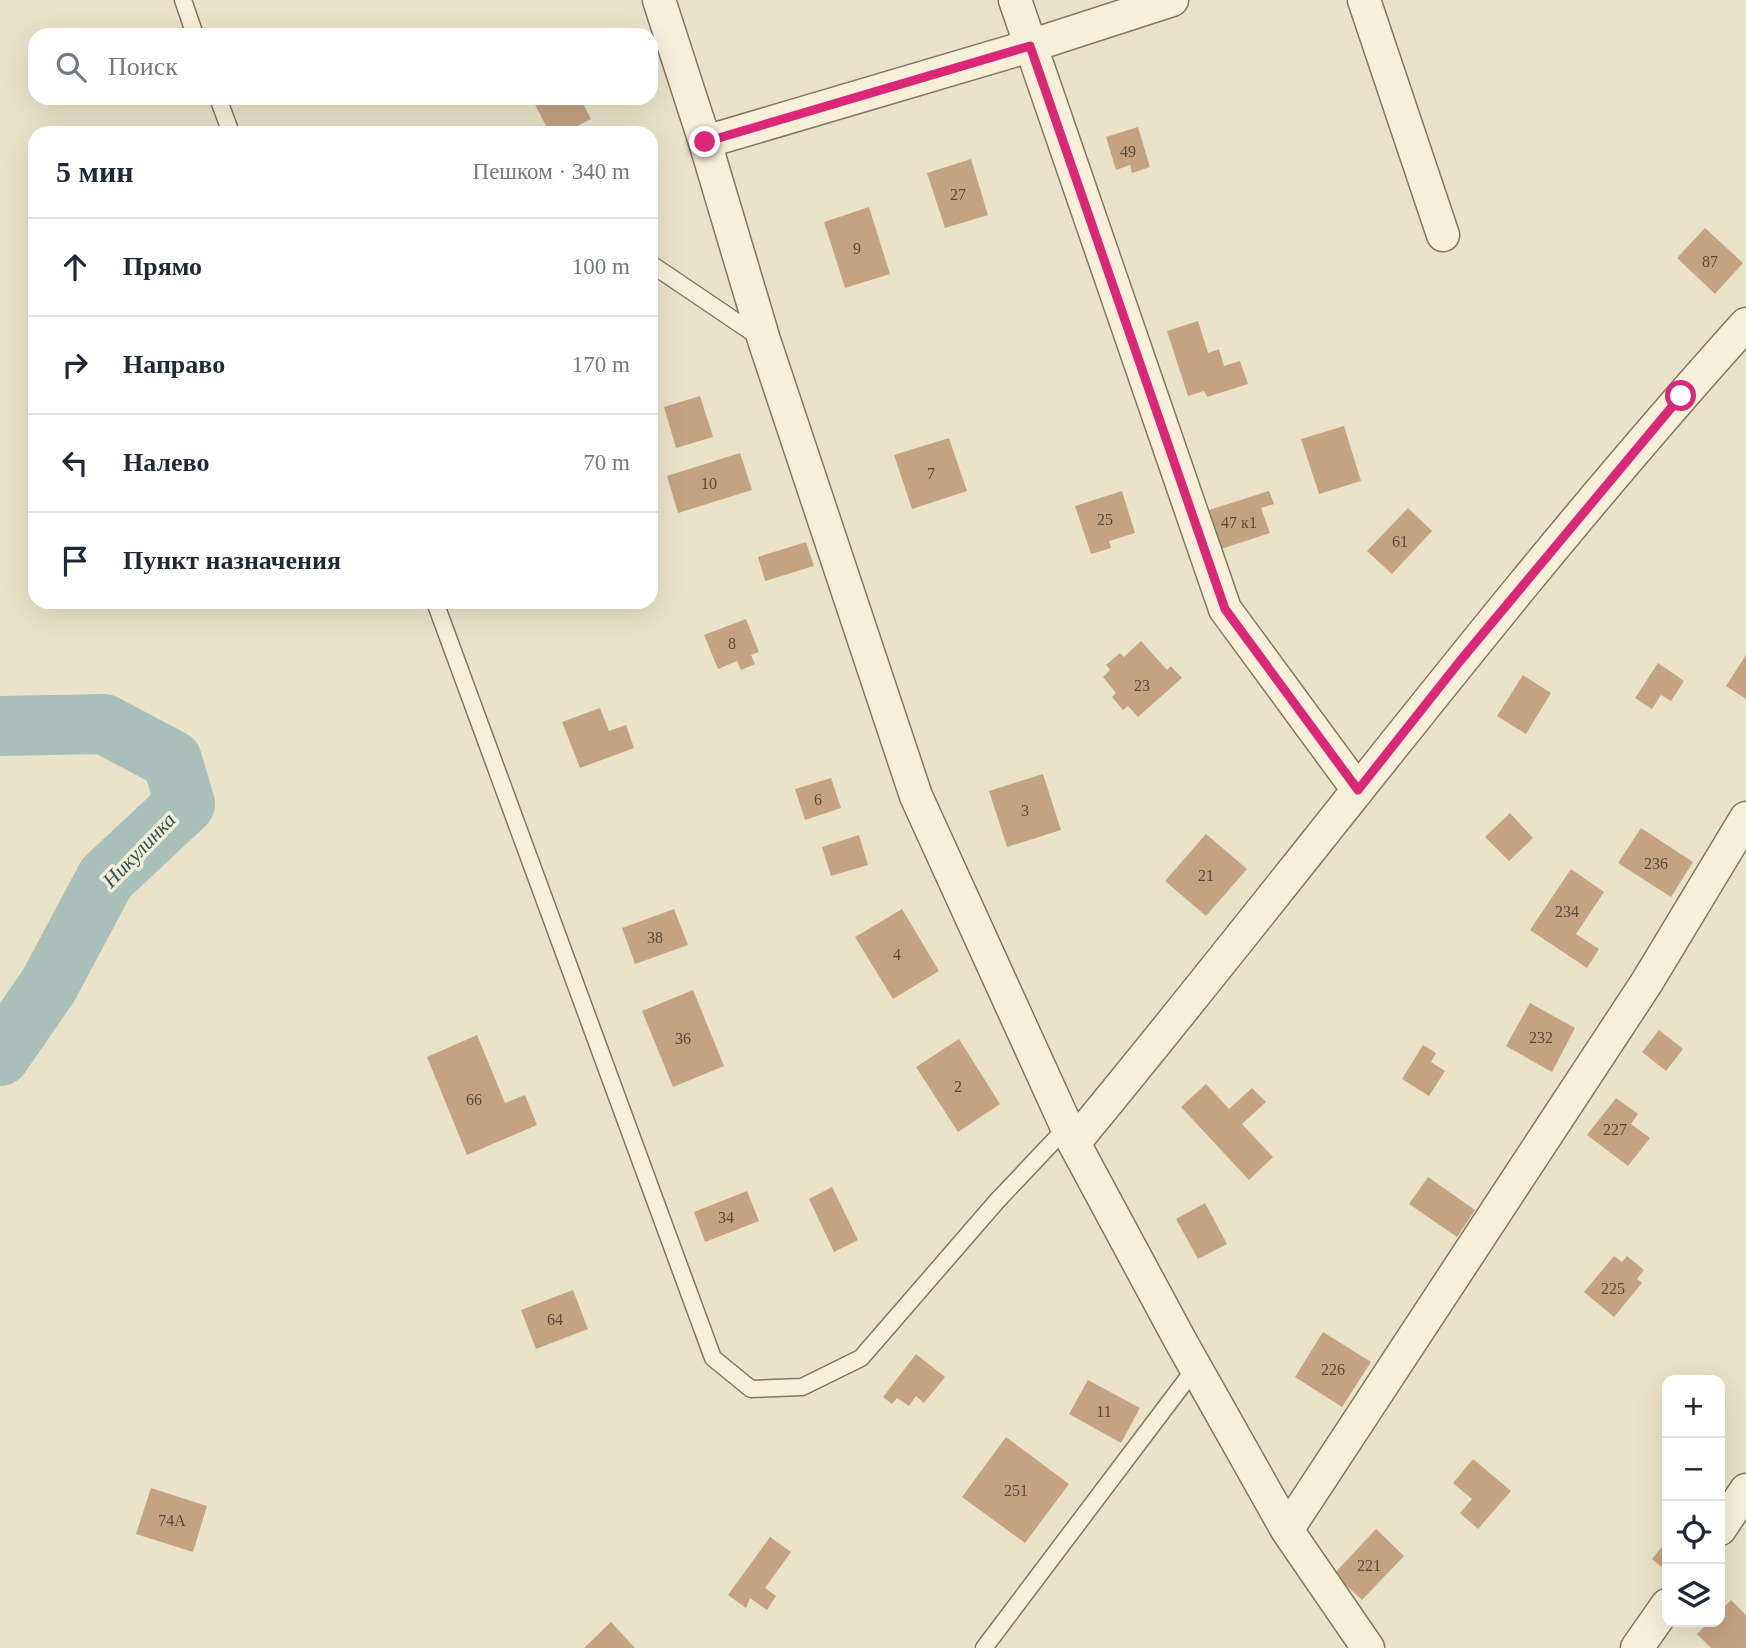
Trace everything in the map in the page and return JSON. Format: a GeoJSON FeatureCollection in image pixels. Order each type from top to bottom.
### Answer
{"type":"FeatureCollection","features":[{"type":"Feature","properties":{"kind":"street"},"geometry":{"type":"LineString","coordinates":[[659,0],[764,340],[916,796],[1070,1136],[1287,1530],[1368,1648]]}},
{"type":"Feature","properties":{"kind":"street"},"geometry":{"type":"LineString","coordinates":[[1015,0],[1225,609],[1358,790]]}},
{"type":"Feature","properties":{"kind":"street"},"geometry":{"type":"LineString","coordinates":[[705,142],[1030,46],[1172,0]]}},
{"type":"Feature","properties":{"kind":"street"},"geometry":{"type":"LineString","coordinates":[[1364,0],[1443,235]]}},
{"type":"Feature","properties":{"kind":"street"},"geometry":{"type":"LineString","coordinates":[[1070,1136],[1160,1039],[1469,650],[1681,396],[1746,324]]}},
{"type":"Feature","properties":{"kind":"street"},"geometry":{"type":"LineString","coordinates":[[1287,1530],[1647,982],[1746,818]]}},
{"type":"Feature","properties":{"kind":"street"},"geometry":{"type":"LineString","coordinates":[[1725,1522],[1746,1490]]}},
{"type":"Feature","properties":{"kind":"street"},"geometry":{"type":"LineString","coordinates":[[1637,1648],[1662,1612]]}},
{"type":"Feature","properties":{"kind":"lane"},"geometry":{"type":"LineString","coordinates":[[183,0],[193,28]]}},
{"type":"Feature","properties":{"kind":"lane"},"geometry":{"type":"LineString","coordinates":[[221,105],[228,126]]}},
{"type":"Feature","properties":{"kind":"lane"},"geometry":{"type":"LineString","coordinates":[[658,269],[764,340]]}},
{"type":"Feature","properties":{"kind":"lane"},"geometry":{"type":"LineString","coordinates":[[438,609],[713,1358],[751,1389],[802,1387],[861,1358],[996,1201],[1070,1136]]}},
{"type":"Feature","properties":{"kind":"lane"},"geometry":{"type":"LineString","coordinates":[[984,1648],[1196,1367]]}},
{"type":"Feature","properties":{"kind":"building"},"geometry":{"type":"Polygon","coordinates":[[[535,105],[584,105],[591,119],[578,126],[546,126],[535,105]]]}},
{"type":"Feature","properties":{"kind":"building"},"geometry":{"type":"Polygon","coordinates":[[[1138,127],[1150,167],[1132,173],[1130,165],[1116,170],[1106,137],[1138,127]]]}},
{"type":"Feature","properties":{"kind":"building"},"geometry":{"type":"Polygon","coordinates":[[[971,159],[988,215],[945,228],[927,173],[971,159]]]}},
{"type":"Feature","properties":{"kind":"building"},"geometry":{"type":"Polygon","coordinates":[[[869,207],[890,274],[845,288],[824,222],[869,207]]]}},
{"type":"Feature","properties":{"kind":"building"},"geometry":{"type":"Polygon","coordinates":[[[1705,228],[1743,263],[1715,294],[1677,258],[1705,228]]]}},
{"type":"Feature","properties":{"kind":"building"},"geometry":{"type":"Polygon","coordinates":[[[1198,321],[1208,353],[1219,349],[1224,366],[1240,361],[1248,384],[1207,397],[1204,391],[1188,396],[1167,331],[1198,321]]]}},
{"type":"Feature","properties":{"kind":"building"},"geometry":{"type":"Polygon","coordinates":[[[700,396],[713,437],[676,448],[664,407],[700,396]]]}},
{"type":"Feature","properties":{"kind":"building"},"geometry":{"type":"Polygon","coordinates":[[[1344,426],[1361,481],[1319,494],[1301,439],[1344,426]]]}},
{"type":"Feature","properties":{"kind":"building"},"geometry":{"type":"Polygon","coordinates":[[[949,438],[967,491],[912,509],[894,455],[949,438]]]}},
{"type":"Feature","properties":{"kind":"building"},"geometry":{"type":"Polygon","coordinates":[[[740,453],[752,490],[678,513],[667,476],[740,453]]]}},
{"type":"Feature","properties":{"kind":"building"},"geometry":{"type":"Polygon","coordinates":[[[1122,491],[1135,533],[1109,541],[1111,548],[1091,554],[1075,506],[1122,491]]]}},
{"type":"Feature","properties":{"kind":"building"},"geometry":{"type":"Polygon","coordinates":[[[1269,491],[1274,504],[1261,508],[1270,533],[1221,549],[1209,510],[1269,491]]]}},
{"type":"Feature","properties":{"kind":"building"},"geometry":{"type":"Polygon","coordinates":[[[1408,508],[1432,531],[1392,574],[1367,551],[1408,508]]]}},
{"type":"Feature","properties":{"kind":"building"},"geometry":{"type":"Polygon","coordinates":[[[806,542],[814,566],[765,581],[758,557],[806,542]]]}},
{"type":"Feature","properties":{"kind":"building"},"geometry":{"type":"Polygon","coordinates":[[[746,619],[759,652],[751,655],[755,664],[741,670],[737,661],[718,669],[704,635],[746,619]]]}},
{"type":"Feature","properties":{"kind":"building"},"geometry":{"type":"Polygon","coordinates":[[[1141,641],[1167,670],[1171,666],[1182,678],[1138,717],[1128,706],[1123,710],[1112,697],[1116,693],[1103,677],[1110,670],[1106,665],[1120,653],[1124,657],[1141,641]]]}},
{"type":"Feature","properties":{"kind":"building"},"geometry":{"type":"Polygon","coordinates":[[[1746,655],[1746,699],[1726,686],[1746,655]]]}},
{"type":"Feature","properties":{"kind":"building"},"geometry":{"type":"Polygon","coordinates":[[[1658,663],[1684,681],[1671,701],[1661,695],[1652,709],[1635,698],[1658,663]]]}},
{"type":"Feature","properties":{"kind":"building"},"geometry":{"type":"Polygon","coordinates":[[[1523,675],[1551,693],[1526,734],[1497,716],[1523,675]]]}},
{"type":"Feature","properties":{"kind":"building"},"geometry":{"type":"Polygon","coordinates":[[[600,708],[609,731],[626,725],[634,748],[580,768],[562,722],[600,708]]]}},
{"type":"Feature","properties":{"kind":"building"},"geometry":{"type":"Polygon","coordinates":[[[1043,774],[1061,830],[1007,847],[989,791],[1043,774]]]}},
{"type":"Feature","properties":{"kind":"building"},"geometry":{"type":"Polygon","coordinates":[[[831,778],[841,808],[805,820],[795,789],[831,778]]]}},
{"type":"Feature","properties":{"kind":"building"},"geometry":{"type":"Polygon","coordinates":[[[1510,813],[1533,838],[1509,861],[1485,837],[1510,813]]]}},
{"type":"Feature","properties":{"kind":"building"},"geometry":{"type":"Polygon","coordinates":[[[1641,828],[1693,862],[1671,897],[1618,863],[1641,828]]]}},
{"type":"Feature","properties":{"kind":"building"},"geometry":{"type":"Polygon","coordinates":[[[1206,834],[1247,869],[1206,916],[1165,881],[1206,834]]]}},
{"type":"Feature","properties":{"kind":"building"},"geometry":{"type":"Polygon","coordinates":[[[859,835],[868,865],[831,876],[822,847],[859,835]]]}},
{"type":"Feature","properties":{"kind":"building"},"geometry":{"type":"Polygon","coordinates":[[[1571,869],[1604,892],[1576,934],[1599,949],[1587,968],[1530,930],[1571,869]]]}},
{"type":"Feature","properties":{"kind":"building"},"geometry":{"type":"Polygon","coordinates":[[[674,909],[688,945],[635,964],[622,928],[674,909]]]}},
{"type":"Feature","properties":{"kind":"building"},"geometry":{"type":"Polygon","coordinates":[[[902,909],[939,971],[893,999],[855,937],[902,909]]]}},
{"type":"Feature","properties":{"kind":"building"},"geometry":{"type":"Polygon","coordinates":[[[693,990],[724,1066],[673,1087],[642,1011],[693,990]]]}},
{"type":"Feature","properties":{"kind":"building"},"geometry":{"type":"Polygon","coordinates":[[[1530,1003],[1575,1028],[1552,1072],[1506,1046],[1530,1003]]]}},
{"type":"Feature","properties":{"kind":"building"},"geometry":{"type":"Polygon","coordinates":[[[1659,1030],[1683,1049],[1666,1071],[1642,1052],[1659,1030]]]}},
{"type":"Feature","properties":{"kind":"building"},"geometry":{"type":"Polygon","coordinates":[[[477,1035],[505,1103],[525,1095],[537,1125],[467,1155],[427,1057],[477,1035]]]}},
{"type":"Feature","properties":{"kind":"building"},"geometry":{"type":"Polygon","coordinates":[[[959,1039],[1000,1104],[958,1132],[916,1067],[959,1039]]]}},
{"type":"Feature","properties":{"kind":"building"},"geometry":{"type":"Polygon","coordinates":[[[1423,1045],[1436,1053],[1431,1062],[1445,1071],[1429,1096],[1402,1079],[1423,1045]]]}},
{"type":"Feature","properties":{"kind":"building"},"geometry":{"type":"Polygon","coordinates":[[[1206,1084],[1229,1109],[1252,1088],[1266,1102],[1242,1124],[1273,1157],[1249,1180],[1181,1107],[1206,1084]]]}},
{"type":"Feature","properties":{"kind":"building"},"geometry":{"type":"Polygon","coordinates":[[[1616,1098],[1638,1114],[1631,1124],[1650,1138],[1628,1166],[1587,1135],[1616,1098]]]}},
{"type":"Feature","properties":{"kind":"building"},"geometry":{"type":"Polygon","coordinates":[[[1428,1177],[1475,1210],[1457,1237],[1409,1204],[1428,1177]]]}},
{"type":"Feature","properties":{"kind":"building"},"geometry":{"type":"Polygon","coordinates":[[[832,1187],[858,1240],[834,1252],[809,1199],[832,1187]]]}},
{"type":"Feature","properties":{"kind":"building"},"geometry":{"type":"Polygon","coordinates":[[[747,1191],[759,1221],[705,1242],[694,1212],[747,1191]]]}},
{"type":"Feature","properties":{"kind":"building"},"geometry":{"type":"Polygon","coordinates":[[[1205,1203],[1227,1244],[1198,1259],[1176,1219],[1205,1203]]]}},
{"type":"Feature","properties":{"kind":"building"},"geometry":{"type":"Polygon","coordinates":[[[1614,1256],[1622,1262],[1627,1256],[1644,1270],[1637,1279],[1642,1283],[1614,1317],[1584,1292],[1614,1256]]]}},
{"type":"Feature","properties":{"kind":"building"},"geometry":{"type":"Polygon","coordinates":[[[573,1290],[588,1329],[536,1349],[521,1310],[573,1290]]]}},
{"type":"Feature","properties":{"kind":"building"},"geometry":{"type":"Polygon","coordinates":[[[1323,1332],[1371,1362],[1342,1407],[1295,1377],[1323,1332]]]}},
{"type":"Feature","properties":{"kind":"building"},"geometry":{"type":"Polygon","coordinates":[[[916,1354],[945,1377],[924,1403],[916,1396],[909,1406],[897,1398],[892,1404],[883,1397],[916,1354]]]}},
{"type":"Feature","properties":{"kind":"building"},"geometry":{"type":"Polygon","coordinates":[[[1088,1380],[1140,1408],[1121,1443],[1069,1414],[1088,1380]]]}},
{"type":"Feature","properties":{"kind":"building"},"geometry":{"type":"Polygon","coordinates":[[[1006,1437],[1069,1484],[1025,1543],[962,1497],[1006,1437]]]}},
{"type":"Feature","properties":{"kind":"building"},"geometry":{"type":"Polygon","coordinates":[[[1473,1459],[1511,1491],[1478,1529],[1460,1513],[1472,1499],[1453,1483],[1473,1459]]]}},
{"type":"Feature","properties":{"kind":"building"},"geometry":{"type":"Polygon","coordinates":[[[151,1488],[207,1506],[193,1552],[136,1534],[151,1488]]]}},
{"type":"Feature","properties":{"kind":"building"},"geometry":{"type":"Polygon","coordinates":[[[1376,1529],[1404,1556],[1362,1600],[1334,1574],[1376,1529]]]}},
{"type":"Feature","properties":{"kind":"building"},"geometry":{"type":"Polygon","coordinates":[[[770,1537],[791,1552],[765,1588],[776,1596],[767,1610],[750,1598],[746,1608],[728,1595],[770,1537]]]}},
{"type":"Feature","properties":{"kind":"building"},"geometry":{"type":"Polygon","coordinates":[[[1662,1547],[1662,1567],[1652,1559],[1662,1547]]]}},
{"type":"Feature","properties":{"kind":"building"},"geometry":{"type":"Polygon","coordinates":[[[1731,1600],[1746,1615],[1746,1648],[1711,1648],[1697,1634],[1704,1627],[1725,1627],[1725,1606],[1731,1600]]]}},
{"type":"Feature","properties":{"kind":"building"},"geometry":{"type":"Polygon","coordinates":[[[611,1622],[635,1648],[584,1648],[611,1622]]]}},
{"type":"Feature","properties":{"kind":"waterway","name":"Никулинка"},"geometry":{"type":"LineString","coordinates":[[0,726],[104,724],[172,760],[185,804],[106,878],[49,985],[0,1056]]}},
{"type":"Feature","properties":{"kind":"route"},"geometry":{"type":"LineString","coordinates":[[705,142],[1030,46],[1225,609],[1358,790],[1460,661],[1681,396]]}}]}
